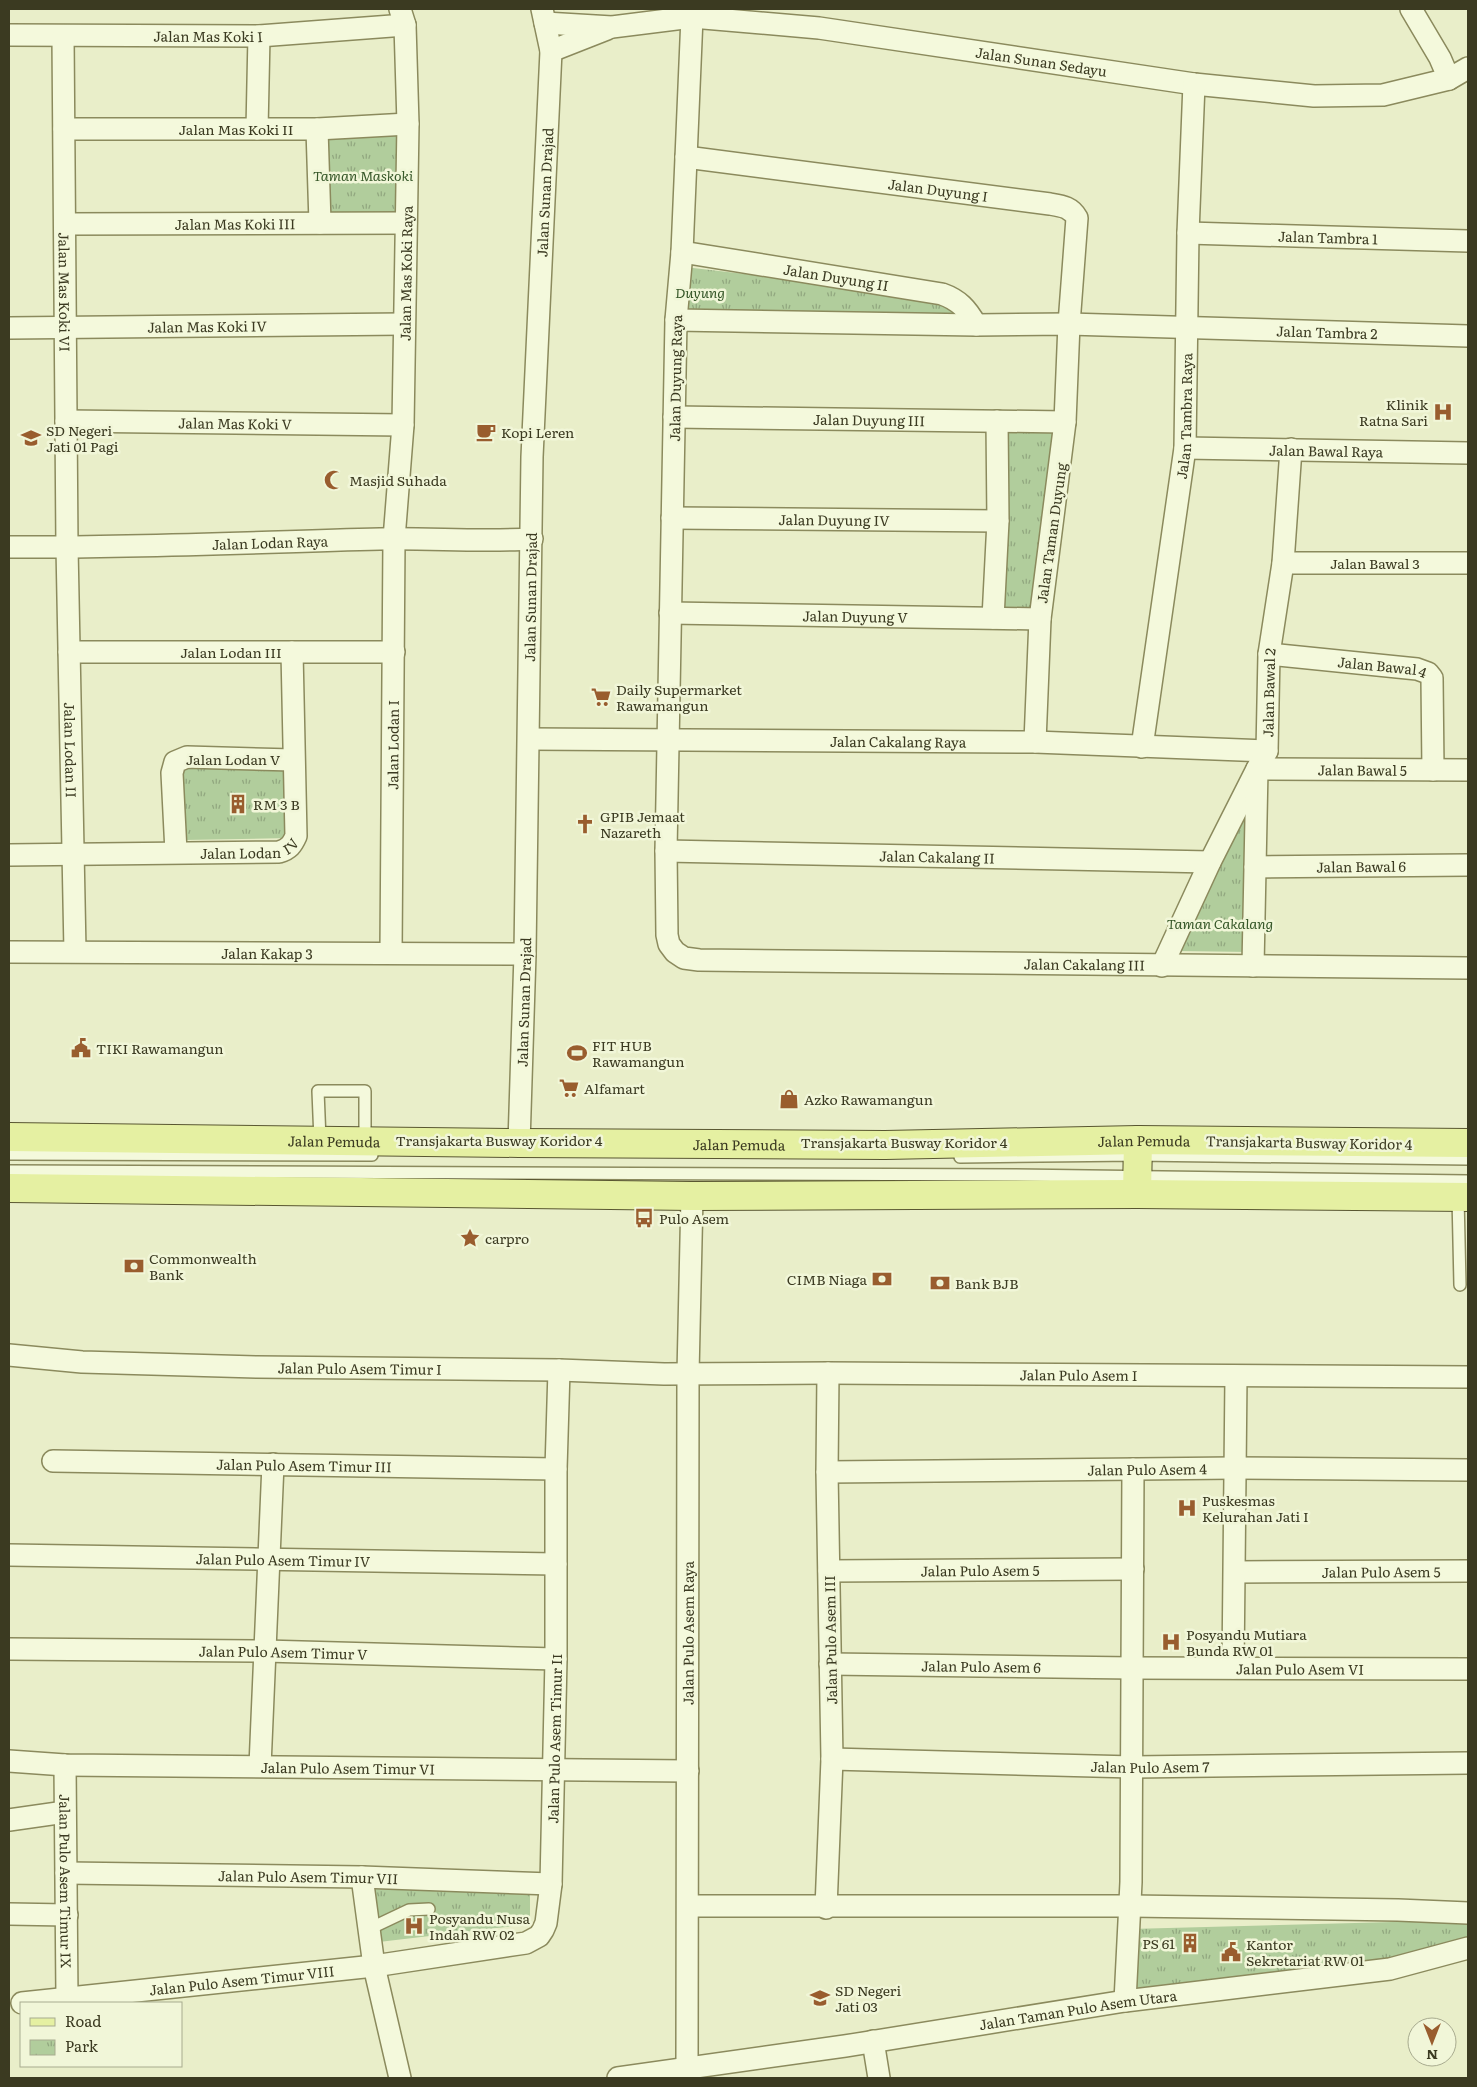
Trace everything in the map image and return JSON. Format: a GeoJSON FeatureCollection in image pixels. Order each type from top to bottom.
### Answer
{"type":"FeatureCollection","features":[{"type":"Feature","properties":{"kind":"main road","name":"Jalan Pemuda"},"geometry":{"type":"LineString","coordinates":[[9,1137],[320,1140],[375,1148],[519,1143],[885,1145],[1137,1167],[1465,1192]]}},
{"type":"Feature","properties":{"kind":"main road","name":"Jalan Pemuda"},"geometry":{"type":"LineString","coordinates":[[9,1188],[692,1196],[1468,1143]]}},
{"type":"Feature","properties":{"kind":"street"},"geometry":{"type":"LineString","coordinates":[[1411,9],[1440,58],[1449,79]]}},
{"type":"Feature","properties":{"kind":"street","name":"Jalan Sunan Sedayu"},"geometry":{"type":"LineString","coordinates":[[544,16],[612,27]]}},
{"type":"Feature","properties":{"kind":"street","name":"Jalan Sunan Drajad"},"geometry":{"type":"LineString","coordinates":[[519,1143],[525,954],[532,457],[551,51],[544,16]]}},
{"type":"Feature","properties":{"kind":"street","name":"Jalan Mas Koki I"},"geometry":{"type":"LineString","coordinates":[[9,35],[259,36],[403,17]]}},
{"type":"Feature","properties":{"kind":"street","name":"Jalan Mas Koki Raya"},"geometry":{"type":"LineString","coordinates":[[394,539],[402,425],[408,124],[403,17]]}},
{"type":"Feature","properties":{"kind":"street","name":"Jalan Sunan Sedayu"},"geometry":{"type":"LineString","coordinates":[[551,51],[612,27],[692,17],[821,18],[1194,84],[1314,96],[1383,95],[1449,79],[1468,68]]}},
{"type":"Feature","properties":{"kind":"street","name":"Jalan Duyung Raya"},"geometry":{"type":"LineString","coordinates":[[666,851],[676,320],[682,252],[692,17]]}},
{"type":"Feature","properties":{"kind":"street","name":"Jalan Mas Koki VI"},"geometry":{"type":"LineString","coordinates":[[63,36],[67,547]]}},
{"type":"Feature","properties":{"kind":"street"},"geometry":{"type":"LineString","coordinates":[[257,128],[259,36]]}},
{"type":"Feature","properties":{"kind":"street","name":"Jalan Tambra Raya"},"geometry":{"type":"LineString","coordinates":[[1142,747],[1185,448],[1188,233],[1194,84]]}},
{"type":"Feature","properties":{"kind":"street","name":"Jalan Mas Koki II"},"geometry":{"type":"LineString","coordinates":[[64,129],[316,128],[408,124]]}},
{"type":"Feature","properties":{"kind":"street"},"geometry":{"type":"LineString","coordinates":[[316,128],[320,224]]}},
{"type":"Feature","properties":{"kind":"street","name":"Jalan Duyung I"},"geometry":{"type":"LineString","coordinates":[[686,156],[1064,207],[1074,211],[1077,218],[1069,324]]}},
{"type":"Feature","properties":{"kind":"street","name":"Jalan Mas Koki III"},"geometry":{"type":"LineString","coordinates":[[65,224],[406,222]]}},
{"type":"Feature","properties":{"kind":"street","name":"Jalan Tambra 1"},"geometry":{"type":"LineString","coordinates":[[1188,233],[1468,241]]}},
{"type":"Feature","properties":{"kind":"street","name":"Jalan Duyung II"},"geometry":{"type":"LineString","coordinates":[[682,252],[942,294],[958,300],[969,312],[976,325]]}},
{"type":"Feature","properties":{"kind":"street"},"geometry":{"type":"LineString","coordinates":[[676,320],[976,325],[1069,324],[1186,328]]}},
{"type":"Feature","properties":{"kind":"street","name":"Jalan Mas Koki IV"},"geometry":{"type":"LineString","coordinates":[[9,328],[404,324]]}},
{"type":"Feature","properties":{"kind":"street","name":"Jalan Taman Duyung"},"geometry":{"type":"LineString","coordinates":[[1035,742],[1040,619],[1065,422],[1069,324]]}},
{"type":"Feature","properties":{"kind":"street","name":"Jalan Tambra 2"},"geometry":{"type":"LineString","coordinates":[[1186,328],[1468,336]]}},
{"type":"Feature","properties":{"kind":"street","name":"Jalan Duyung III"},"geometry":{"type":"LineString","coordinates":[[674,418],[1065,422]]}},
{"type":"Feature","properties":{"kind":"street","name":"Jalan Mas Koki V"},"geometry":{"type":"LineString","coordinates":[[66,421],[402,425]]}},
{"type":"Feature","properties":{"kind":"street"},"geometry":{"type":"LineString","coordinates":[[993,618],[998,522],[997,421]]}},
{"type":"Feature","properties":{"kind":"street","name":"Jalan Bawal Raya"},"geometry":{"type":"LineString","coordinates":[[1185,448],[1468,453]]}},
{"type":"Feature","properties":{"kind":"street","name":"Jalan Bawal 2"},"geometry":{"type":"LineString","coordinates":[[1253,966],[1255,867],[1268,654],[1283,563],[1291,449]]}},
{"type":"Feature","properties":{"kind":"street","name":"Jalan Duyung IV"},"geometry":{"type":"LineString","coordinates":[[672,518],[998,522]]}},
{"type":"Feature","properties":{"kind":"street","name":"Jalan Lodan Raya"},"geometry":{"type":"LineString","coordinates":[[9,547],[394,539],[532,539]]}},
{"type":"Feature","properties":{"kind":"street","name":"Jalan Lodan I"},"geometry":{"type":"LineString","coordinates":[[391,953],[394,539]]}},
{"type":"Feature","properties":{"kind":"street","name":"Jalan Lodan II"},"geometry":{"type":"LineString","coordinates":[[67,547],[75,951]]}},
{"type":"Feature","properties":{"kind":"street","name":"Jalan Bawal 3"},"geometry":{"type":"LineString","coordinates":[[1283,563],[1468,564]]}},
{"type":"Feature","properties":{"kind":"street","name":"Jalan Duyung V"},"geometry":{"type":"LineString","coordinates":[[670,613],[1040,619]]}},
{"type":"Feature","properties":{"kind":"street","name":"Jalan Lodan III"},"geometry":{"type":"LineString","coordinates":[[70,652],[394,652]]}},
{"type":"Feature","properties":{"kind":"street","name":"Jalan Lodan IV"},"geometry":{"type":"LineString","coordinates":[[9,855],[280,852],[287,850],[296,836],[292,652]]}},
{"type":"Feature","properties":{"kind":"street","name":"Jalan Bawal 4"},"geometry":{"type":"LineString","coordinates":[[1268,654],[1418,669],[1428,673],[1432,678],[1433,770]]}},
{"type":"Feature","properties":{"kind":"street","name":"Jalan Cakalang Raya"},"geometry":{"type":"LineString","coordinates":[[529,739],[1035,742],[1142,747],[1262,760]]}},
{"type":"Feature","properties":{"kind":"street","name":"Jalan Lodan V"},"geometry":{"type":"LineString","coordinates":[[176,852],[172,773],[175,762],[187,757],[293,760]]}},
{"type":"Feature","properties":{"kind":"street"},"geometry":{"type":"LineString","coordinates":[[1162,966],[1210,862],[1262,760]]}},
{"type":"Feature","properties":{"kind":"street","name":"Jalan Bawal 5"},"geometry":{"type":"LineString","coordinates":[[1262,760],[1433,770],[1468,770]]}},
{"type":"Feature","properties":{"kind":"street","name":"Jalan Cakalang II"},"geometry":{"type":"LineString","coordinates":[[666,851],[1210,862]]}},
{"type":"Feature","properties":{"kind":"street","name":"Jalan Cakalang III"},"geometry":{"type":"LineString","coordinates":[[666,851],[667,935],[669,944],[675,952],[684,958],[699,960],[1162,966],[1468,968]]}},
{"type":"Feature","properties":{"kind":"street","name":"Jalan Bawal 6"},"geometry":{"type":"LineString","coordinates":[[1255,867],[1468,865]]}},
{"type":"Feature","properties":{"kind":"street","name":"Jalan Kakap 3"},"geometry":{"type":"LineString","coordinates":[[9,952],[525,954]]}},
{"type":"Feature","properties":{"kind":"street","name":"Jalan Pulo Asem Raya"},"geometry":{"type":"LineString","coordinates":[[687,2069],[688,1374],[692,1196]]}},
{"type":"Feature","properties":{"kind":"street","name":"Jalan Pulo Asem Timur I"},"geometry":{"type":"LineString","coordinates":[[9,1355],[82,1362],[688,1374]]}},
{"type":"Feature","properties":{"kind":"street","name":"Jalan Pulo Asem Timur II"},"geometry":{"type":"LineString","coordinates":[[374,1966],[532,1941],[539,1936],[546,1923],[551,1884],[559,1370]]}},
{"type":"Feature","properties":{"kind":"street","name":"Jalan Pulo Asem I"},"geometry":{"type":"LineString","coordinates":[[688,1374],[828,1373],[1468,1377]]}},
{"type":"Feature","properties":{"kind":"street","name":"Jalan Pulo Asem III"},"geometry":{"type":"LineString","coordinates":[[826,1908],[832,1760],[828,1571],[828,1373]]}},
{"type":"Feature","properties":{"kind":"street"},"geometry":{"type":"LineString","coordinates":[[1233,1668],[1236,1376]]}},
{"type":"Feature","properties":{"kind":"street","name":"Jalan Pulo Asem Timur III"},"geometry":{"type":"LineString","coordinates":[[53,1461],[556,1469]]}},
{"type":"Feature","properties":{"kind":"street"},"geometry":{"type":"LineString","coordinates":[[260,1766],[273,1464]]}},
{"type":"Feature","properties":{"kind":"street","name":"Jalan Pulo Asem 4"},"geometry":{"type":"LineString","coordinates":[[827,1472],[1236,1468],[1468,1470]]}},
{"type":"Feature","properties":{"kind":"street"},"geometry":{"type":"LineString","coordinates":[[1126,2001],[1133,1767],[1133,1469]]}},
{"type":"Feature","properties":{"kind":"street","name":"Jalan Pulo Asem Timur IV"},"geometry":{"type":"LineString","coordinates":[[9,1556],[556,1564]]}},
{"type":"Feature","properties":{"kind":"street","name":"Jalan Pulo Asem 5"},"geometry":{"type":"LineString","coordinates":[[828,1571],[1133,1569]]}},
{"type":"Feature","properties":{"kind":"street","name":"Jalan Pulo Asem 5"},"geometry":{"type":"LineString","coordinates":[[1234,1572],[1468,1571]]}},
{"type":"Feature","properties":{"kind":"street","name":"Jalan Pulo Asem Timur V"},"geometry":{"type":"LineString","coordinates":[[9,1649],[265,1651],[556,1659]]}},
{"type":"Feature","properties":{"kind":"street","name":"Jalan Pulo Asem 6"},"geometry":{"type":"LineString","coordinates":[[830,1664],[1133,1668]]}},
{"type":"Feature","properties":{"kind":"street","name":"Jalan Pulo Asem VI"},"geometry":{"type":"LineString","coordinates":[[1133,1668],[1468,1669]]}},
{"type":"Feature","properties":{"kind":"street","name":"Jalan Pulo Asem 7"},"geometry":{"type":"LineString","coordinates":[[832,1760],[1133,1767],[1468,1763]]}},
{"type":"Feature","properties":{"kind":"street","name":"Jalan Pulo Asem Timur VI"},"geometry":{"type":"LineString","coordinates":[[9,1761],[65,1765],[552,1768],[688,1771]]}},
{"type":"Feature","properties":{"kind":"street","name":"Jalan Pulo Asem Timur IX"},"geometry":{"type":"LineString","coordinates":[[65,1765],[67,1998]]}},
{"type":"Feature","properties":{"kind":"street"},"geometry":{"type":"LineString","coordinates":[[9,1820],[65,1812]]}},
{"type":"Feature","properties":{"kind":"street","name":"Jalan Pulo Asem Timur VII"},"geometry":{"type":"LineString","coordinates":[[66,1873],[362,1876],[551,1884]]}},
{"type":"Feature","properties":{"kind":"street"},"geometry":{"type":"LineString","coordinates":[[362,1876],[374,1966],[400,2078]]}},
{"type":"Feature","properties":{"kind":"street"},"geometry":{"type":"LineString","coordinates":[[688,1906],[826,1908],[1130,1906],[1398,1910],[1468,1913]]}},
{"type":"Feature","properties":{"kind":"street"},"geometry":{"type":"LineString","coordinates":[[9,1914],[67,1915]]}},
{"type":"Feature","properties":{"kind":"street","name":"Jalan Taman Pulo Asem Utara"},"geometry":{"type":"LineString","coordinates":[[618,2078],[873,2041],[1126,2001],[1390,1969],[1468,1948]]}},
{"type":"Feature","properties":{"kind":"street","name":"Jalan Pulo Asem Timur VIII"},"geometry":{"type":"LineString","coordinates":[[30,2002],[374,1966]]}},
{"type":"Feature","properties":{"kind":"street"},"geometry":{"type":"LineString","coordinates":[[873,2041],[879,2078]]}},
{"type":"Feature","properties":{"kind":"lane"},"geometry":{"type":"LineString","coordinates":[[320,1140],[318,1091],[366,1091],[375,1148]]}},
{"type":"Feature","properties":{"kind":"lane","name":"Transjakarta Busway Koridor 4"},"geometry":{"type":"LineString","coordinates":[[9,1154],[375,1148]]}},
{"type":"Feature","properties":{"kind":"lane","name":"Transjakarta Busway Koridor 4"},"geometry":{"type":"LineString","coordinates":[[871,1157],[891,1157]]}},
{"type":"Feature","properties":{"kind":"lane","name":"Transjakarta Busway Koridor 4"},"geometry":{"type":"LineString","coordinates":[[950,1157],[1137,1167]]}},
{"type":"Feature","properties":{"kind":"lane","name":"Transjakarta Busway Koridor 4"},"geometry":{"type":"LineString","coordinates":[[9,1171],[1137,1167],[1468,1159]]}},
{"type":"Feature","properties":{"kind":"lane"},"geometry":{"type":"LineString","coordinates":[[1460,1285],[1465,1192]]}},
{"type":"Feature","properties":{"kind":"lane"},"geometry":{"type":"LineString","coordinates":[[369,1930],[409,1910],[429,1909]]}},
{"type":"Feature","properties":{"kind":"green space","name":"Taman Maskoki"},"geometry":{"type":"Polygon","coordinates":[[[403,129],[402,218],[325,219],[322,132],[403,129]]]}},
{"type":"Feature","properties":{"kind":"green space","name":"Duyung"},"geometry":{"type":"Polygon","coordinates":[[[676,266],[959,299],[964,317],[676,315],[676,266]]]}},
{"type":"Feature","properties":{"kind":"green space"},"geometry":{"type":"Polygon","coordinates":[[[999,425],[1054,427],[1036,608],[993,608],[999,425]]]}},
{"type":"Feature","properties":{"kind":"green space"},"geometry":{"type":"Polygon","coordinates":[[[288,766],[289,838],[184,840],[181,767],[288,766]]]}},
{"type":"Feature","properties":{"kind":"green space","name":"Taman Cakalang"},"geometry":{"type":"Polygon","coordinates":[[[1248,794],[1250,952],[1177,951],[1248,794]]]}},
{"type":"Feature","properties":{"kind":"green space"},"geometry":{"type":"Polygon","coordinates":[[[369,1889],[530,1891],[530,1924],[379,1942],[369,1889]]]}},
{"type":"Feature","properties":{"kind":"green space"},"geometry":{"type":"Polygon","coordinates":[[[1468,1920],[1468,1943],[1128,2012],[1130,1929],[1468,1920]]]}},
{"type":"Feature","properties":{"kind":"place","name":"Klinik Ratna Sari"},"geometry":{"type":"Point","coordinates":[1443,412]}},
{"type":"Feature","properties":{"kind":"place","name":"Kopi Leren"},"geometry":{"type":"Point","coordinates":[486,432]}},
{"type":"Feature","properties":{"kind":"place","name":"SD Negeri Jati 01 Pagi"},"geometry":{"type":"Point","coordinates":[31,438]}},
{"type":"Feature","properties":{"kind":"place","name":"Masjid Suhada"},"geometry":{"type":"Point","coordinates":[334,480]}},
{"type":"Feature","properties":{"kind":"place","name":"Daily Supermarket Rawamangun"},"geometry":{"type":"Point","coordinates":[601,697]}},
{"type":"Feature","properties":{"kind":"place","name":"RM 3 B"},"geometry":{"type":"Point","coordinates":[238,804]}},
{"type":"Feature","properties":{"kind":"place","name":"GPIB Jemaat Nazareth"},"geometry":{"type":"Point","coordinates":[585,824]}},
{"type":"Feature","properties":{"kind":"place","name":"TIKI Rawamangun"},"geometry":{"type":"Point","coordinates":[81,1048]}},
{"type":"Feature","properties":{"kind":"place","name":"FIT HUB Rawamangun"},"geometry":{"type":"Point","coordinates":[577,1053]}},
{"type":"Feature","properties":{"kind":"place","name":"Alfamart"},"geometry":{"type":"Point","coordinates":[569,1088]}},
{"type":"Feature","properties":{"kind":"place","name":"Azko Rawamangun"},"geometry":{"type":"Point","coordinates":[789,1099]}},
{"type":"Feature","properties":{"kind":"place","name":"Pulo Asem"},"geometry":{"type":"Point","coordinates":[644,1218]}},
{"type":"Feature","properties":{"kind":"place","name":"carpro"},"geometry":{"type":"Point","coordinates":[470,1238]}},
{"type":"Feature","properties":{"kind":"place","name":"Commonwealth Bank"},"geometry":{"type":"Point","coordinates":[134,1266]}},
{"type":"Feature","properties":{"kind":"place","name":"CIMB Niaga"},"geometry":{"type":"Point","coordinates":[882,1279]}},
{"type":"Feature","properties":{"kind":"place","name":"Bank BJB"},"geometry":{"type":"Point","coordinates":[940,1283]}},
{"type":"Feature","properties":{"kind":"place","name":"Puskesmas Kelurahan Jati I"},"geometry":{"type":"Point","coordinates":[1187,1508]}},
{"type":"Feature","properties":{"kind":"place","name":"Posyandu Mutiara Bunda RW 01"},"geometry":{"type":"Point","coordinates":[1171,1642]}},
{"type":"Feature","properties":{"kind":"place","name":"Posyandu Nusa Indah RW 02"},"geometry":{"type":"Point","coordinates":[414,1926]}},
{"type":"Feature","properties":{"kind":"place","name":"PS 61"},"geometry":{"type":"Point","coordinates":[1190,1943]}},
{"type":"Feature","properties":{"kind":"place","name":"Kantor Sekretariat RW 01"},"geometry":{"type":"Point","coordinates":[1231,1952]}},
{"type":"Feature","properties":{"kind":"place","name":"SD Negeri Jati 03"},"geometry":{"type":"Point","coordinates":[820,1998]}}]}
